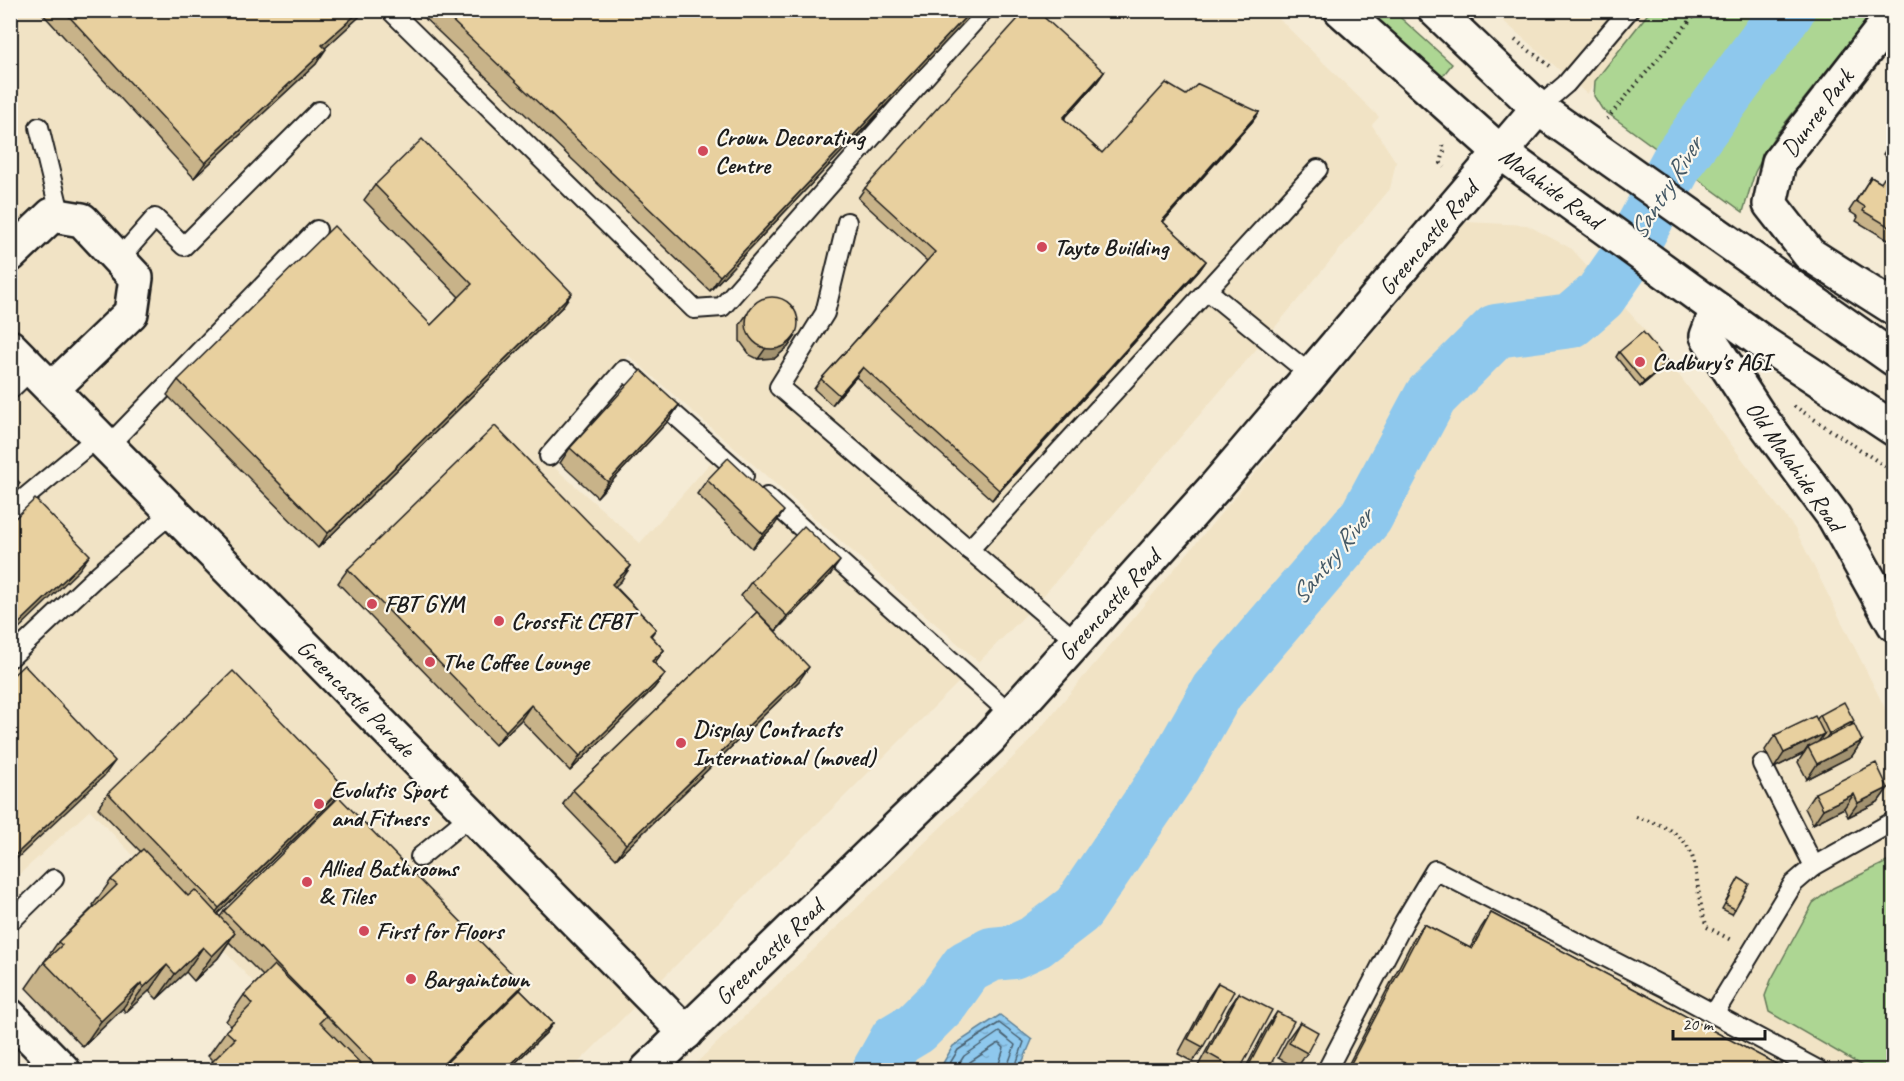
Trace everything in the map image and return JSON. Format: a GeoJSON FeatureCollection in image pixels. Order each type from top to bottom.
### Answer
{"type":"FeatureCollection","features":[{"type":"Feature","properties":{"kind":"street","name":"Malahide Road"},"geometry":{"type":"LineString","coordinates":[[1341,10],[1499,152],[1717,309],[1893,429]]}},
{"type":"Feature","properties":{"kind":"street"},"geometry":{"type":"LineString","coordinates":[[1435,10],[1538,108],[1893,359]]}},
{"type":"Feature","properties":{"kind":"street","name":"Dunree Park"},"geometry":{"type":"LineString","coordinates":[[1893,14],[1779,162],[1770,204],[1809,255],[1893,308]]}},
{"type":"Feature","properties":{"kind":"street","name":"Greencastle Road"},"geometry":{"type":"LineString","coordinates":[[647,1071],[980,747],[1011,714],[1311,375],[1538,108]]}},
{"type":"Feature","properties":{"kind":"street"},"geometry":{"type":"LineString","coordinates":[[10,255],[52,215],[61,217]]}},
{"type":"Feature","properties":{"kind":"street","name":"Greencastle Parade"},"geometry":{"type":"LineString","coordinates":[[61,217],[82,220],[136,278],[131,313],[26,374],[103,441],[686,1033]]}},
{"type":"Feature","properties":{"kind":"street","name":"Old Malahide Road"},"geometry":{"type":"LineString","coordinates":[[1717,309],[1707,336],[1758,414],[1833,517],[1893,624]]}},
{"type":"Feature","properties":{"kind":"street"},"geometry":{"type":"LineString","coordinates":[[10,1016],[63,1071]]}},
{"type":"Feature","properties":{"kind":"lane"},"geometry":{"type":"LineString","coordinates":[[390,10],[694,309],[722,307],[984,10]]}},
{"type":"Feature","properties":{"kind":"lane"},"geometry":{"type":"LineString","coordinates":[[1538,108],[1566,84],[1629,10]]}},
{"type":"Feature","properties":{"kind":"lane"},"geometry":{"type":"LineString","coordinates":[[119,259],[155,218],[184,246],[319,111]]}},
{"type":"Feature","properties":{"kind":"lane"},"geometry":{"type":"LineString","coordinates":[[39,127],[61,217]]}},
{"type":"Feature","properties":{"kind":"lane"},"geometry":{"type":"LineString","coordinates":[[969,550],[1318,169]]}},
{"type":"Feature","properties":{"kind":"lane"},"geometry":{"type":"LineString","coordinates":[[847,222],[825,313],[779,387],[1077,641]]}},
{"type":"Feature","properties":{"kind":"lane"},"geometry":{"type":"LineString","coordinates":[[10,510],[103,441],[317,230]]}},
{"type":"Feature","properties":{"kind":"lane"},"geometry":{"type":"LineString","coordinates":[[1208,291],[1311,375]]}},
{"type":"Feature","properties":{"kind":"lane"},"geometry":{"type":"LineString","coordinates":[[549,456],[624,370],[1011,714]]}},
{"type":"Feature","properties":{"kind":"lane"},"geometry":{"type":"LineString","coordinates":[[10,658],[99,574],[173,512]]}},
{"type":"Feature","properties":{"kind":"lane"},"geometry":{"type":"LineString","coordinates":[[1762,764],[1814,866]]}},
{"type":"Feature","properties":{"kind":"lane"},"geometry":{"type":"LineString","coordinates":[[420,857],[471,815]]}},
{"type":"Feature","properties":{"kind":"lane"},"geometry":{"type":"LineString","coordinates":[[1714,1014],[1750,951],[1793,884],[1814,866],[1893,821]]}},
{"type":"Feature","properties":{"kind":"lane"},"geometry":{"type":"LineString","coordinates":[[1327,1071],[1404,922],[1435,870],[1714,1014],[1818,1071]]}},
{"type":"Feature","properties":{"kind":"lane"},"geometry":{"type":"LineString","coordinates":[[10,922],[54,879]]}},
{"type":"Feature","properties":{"kind":"path"},"geometry":{"type":"LineString","coordinates":[[1607,120],[1699,10]]}},
{"type":"Feature","properties":{"kind":"path"},"geometry":{"type":"LineString","coordinates":[[1758,414],[1784,399],[1893,472]]}},
{"type":"Feature","properties":{"kind":"path"},"geometry":{"type":"LineString","coordinates":[[1636,817],[1660,823],[1682,836],[1697,869],[1698,901],[1707,927],[1750,951]]}},
{"type":"Feature","properties":{"kind":"shaded area"},"geometry":{"type":"Polygon","coordinates":[[[11,11],[1271,11],[1379,117],[1372,125],[1396,162],[1390,189],[1266,338],[1036,604],[979,662],[628,355],[538,453],[640,543],[710,463],[962,679],[571,1070],[337,1070],[90,810],[11,882],[11,11]]]}},
{"type":"Feature","properties":{"kind":"shaded area"},"geometry":{"type":"Polygon","coordinates":[[[1492,11],[1650,11],[1587,94],[1492,11]]]}},
{"type":"Feature","properties":{"kind":"shaded area"},"geometry":{"type":"Polygon","coordinates":[[[1466,222],[1527,225],[1572,249],[1645,330],[1795,529],[1893,724],[1893,1070],[689,1070],[1028,743],[1466,222]]]}},
{"type":"Feature","properties":{"kind":"green space"},"geometry":{"type":"Polygon","coordinates":[[[1369,11],[1393,11],[1452,64],[1442,77],[1369,11]]]}},
{"type":"Feature","properties":{"kind":"green space"},"geometry":{"type":"Polygon","coordinates":[[[1650,11],[1874,11],[1774,137],[1755,172],[1743,212],[1602,109],[1594,96],[1595,81],[1650,11]]]}},
{"type":"Feature","properties":{"kind":"green space"},"geometry":{"type":"Polygon","coordinates":[[[1893,859],[1893,1070],[1869,1070],[1769,1012],[1765,996],[1771,980],[1813,903],[1833,888],[1893,859]]]}},
{"type":"Feature","properties":{"kind":"water"},"geometry":{"type":"Polygon","coordinates":[[[1000,1015],[1032,1040],[1019,1070],[939,1070],[953,1046],[1000,1015]]]}},
{"type":"Feature","properties":{"kind":"building"},"geometry":{"type":"Polygon","coordinates":[[[63,10],[361,10],[322,45],[326,49],[205,163],[63,10]]]}},
{"type":"Feature","properties":{"kind":"building","name":"Crown Decorating Centre"},"geometry":{"type":"Polygon","coordinates":[[[441,10],[972,10],[720,276],[441,10]]]}},
{"type":"Feature","properties":{"kind":"building","name":"Tayto Building"},"geometry":{"type":"Polygon","coordinates":[[[1026,10],[1036,10],[1104,72],[1063,118],[1102,153],[1166,83],[1186,95],[1198,84],[1259,112],[1162,221],[1206,261],[999,490],[863,367],[839,395],[821,379],[935,252],[865,188],[1026,10]]]}},
{"type":"Feature","properties":{"kind":"building"},"geometry":{"type":"Polygon","coordinates":[[[422,139],[572,293],[328,533],[178,380],[334,226],[431,325],[472,284],[375,185],[422,139]]]}},
{"type":"Feature","properties":{"kind":"building"},"geometry":{"type":"Polygon","coordinates":[[[1871,177],[1881,183],[1884,178],[1893,184],[1893,229],[1863,211],[1865,207],[1856,201],[1871,177]]]}},
{"type":"Feature","properties":{"kind":"building"},"geometry":{"type":"Polygon","coordinates":[[[772,297],[782,299],[790,305],[796,313],[798,323],[796,333],[790,341],[782,347],[772,349],[762,347],[754,341],[748,333],[746,323],[748,313],[754,305],[762,299],[772,297]]]}},
{"type":"Feature","properties":{"kind":"building","name":"Cadbury's AGI"},"geometry":{"type":"Polygon","coordinates":[[[1643,332],[1668,362],[1644,382],[1619,352],[1643,332]]]}},
{"type":"Feature","properties":{"kind":"building"},"geometry":{"type":"Polygon","coordinates":[[[641,370],[679,405],[608,482],[570,448],[641,370]]]}},
{"type":"Feature","properties":{"kind":"building","name":"CrossFit CFBT"},"geometry":{"type":"Polygon","coordinates":[[[495,426],[631,566],[612,584],[656,629],[650,635],[664,650],[652,661],[665,674],[580,756],[531,705],[506,731],[348,569],[495,426]]]}},
{"type":"Feature","properties":{"kind":"building"},"geometry":{"type":"Polygon","coordinates":[[[728,458],[784,511],[763,534],[707,480],[728,458]]]}},
{"type":"Feature","properties":{"kind":"building"},"geometry":{"type":"Polygon","coordinates":[[[10,473],[20,483],[10,492],[10,473]]]}},
{"type":"Feature","properties":{"kind":"building"},"geometry":{"type":"Polygon","coordinates":[[[35,499],[90,555],[10,632],[10,523],[35,499]]]}},
{"type":"Feature","properties":{"kind":"building"},"geometry":{"type":"Polygon","coordinates":[[[804,526],[840,561],[787,616],[751,582],[804,526]]]}},
{"type":"Feature","properties":{"kind":"building","name":"Display Contracts International (moved)"},"geometry":{"type":"Polygon","coordinates":[[[757,612],[809,667],[626,844],[573,790],[757,612]]]}},
{"type":"Feature","properties":{"kind":"building"},"geometry":{"type":"Polygon","coordinates":[[[24,665],[115,761],[10,860],[10,678],[24,665]]]}},
{"type":"Feature","properties":{"kind":"building"},"geometry":{"type":"Polygon","coordinates":[[[233,671],[344,786],[219,908],[108,793],[233,671]]]}},
{"type":"Feature","properties":{"kind":"building"},"geometry":{"type":"Polygon","coordinates":[[[1844,702],[1854,721],[1829,734],[1820,715],[1844,702]]]}},
{"type":"Feature","properties":{"kind":"building"},"geometry":{"type":"Polygon","coordinates":[[[1815,716],[1824,734],[1784,753],[1775,735],[1815,716]]]}},
{"type":"Feature","properties":{"kind":"building"},"geometry":{"type":"Polygon","coordinates":[[[1854,724],[1862,741],[1817,764],[1808,747],[1854,724]]]}},
{"type":"Feature","properties":{"kind":"building"},"geometry":{"type":"Polygon","coordinates":[[[1876,763],[1888,788],[1858,803],[1854,794],[1823,809],[1815,793],[1876,763]]]}},
{"type":"Feature","properties":{"kind":"building"},"geometry":{"type":"Polygon","coordinates":[[[339,797],[523,985],[436,1071],[381,1071],[224,911],[339,797]]]}},
{"type":"Feature","properties":{"kind":"building"},"geometry":{"type":"Polygon","coordinates":[[[143,849],[188,896],[195,890],[235,933],[212,956],[203,947],[175,974],[167,965],[143,988],[141,983],[101,1021],[44,962],[62,945],[58,942],[117,885],[111,880],[143,849]]]}},
{"type":"Feature","properties":{"kind":"building"},"geometry":{"type":"Polygon","coordinates":[[[1739,878],[1749,884],[1735,909],[1725,904],[1739,878]]]}},
{"type":"Feature","properties":{"kind":"building"},"geometry":{"type":"Polygon","coordinates":[[[1491,913],[1789,1071],[1347,1071],[1424,924],[1472,949],[1491,913]]]}},
{"type":"Feature","properties":{"kind":"building"},"geometry":{"type":"Polygon","coordinates":[[[274,965],[326,1016],[320,1022],[361,1064],[354,1071],[218,1071],[220,1069],[212,1062],[235,1039],[226,1031],[252,1004],[244,995],[274,965]]]}},
{"type":"Feature","properties":{"kind":"building"},"geometry":{"type":"Polygon","coordinates":[[[1218,983],[1234,991],[1203,1047],[1188,1039],[1218,983]]]}},
{"type":"Feature","properties":{"kind":"building"},"geometry":{"type":"Polygon","coordinates":[[[520,990],[553,1023],[504,1071],[438,1071],[520,990]]]}},
{"type":"Feature","properties":{"kind":"building"},"geometry":{"type":"Polygon","coordinates":[[[1239,993],[1272,1010],[1239,1071],[1207,1053],[1239,993]]]}},
{"type":"Feature","properties":{"kind":"building"},"geometry":{"type":"Polygon","coordinates":[[[1277,1012],[1294,1021],[1267,1071],[1246,1071],[1277,1012]]]}},
{"type":"Feature","properties":{"kind":"building"},"geometry":{"type":"Polygon","coordinates":[[[1300,1022],[1318,1032],[1307,1053],[1289,1043],[1300,1022]]]}},
{"type":"Feature","properties":{"kind":"building"},"geometry":{"type":"Polygon","coordinates":[[[10,1056],[17,1063],[10,1069],[10,1056]]]}},
{"type":"Feature","properties":{"kind":"building"},"geometry":{"type":"Polygon","coordinates":[[[21,1064],[27,1071],[15,1071],[21,1064]]]}},
{"type":"Feature","properties":{"kind":"waterway","name":"Santry River"},"geometry":{"type":"LineString","coordinates":[[879,1070],[896,1040],[916,1028],[943,1001],[967,967],[992,954],[1013,952],[1035,942],[1078,909],[1174,767],[1217,691],[1366,517],[1431,396],[1496,331],[1571,321],[1600,296],[1623,263],[1679,159],[1788,10]]}},
{"type":"Feature","properties":{"kind":"place","name":"Crown Decorating Centre"},"geometry":{"type":"Point","coordinates":[703,151]}},
{"type":"Feature","properties":{"kind":"place","name":"Tayto Building"},"geometry":{"type":"Point","coordinates":[1042,247]}},
{"type":"Feature","properties":{"kind":"place","name":"Cadbury's AGI"},"geometry":{"type":"Point","coordinates":[1640,362]}},
{"type":"Feature","properties":{"kind":"place","name":"FBT GYM"},"geometry":{"type":"Point","coordinates":[372,604]}},
{"type":"Feature","properties":{"kind":"place","name":"CrossFit CFBT"},"geometry":{"type":"Point","coordinates":[499,621]}},
{"type":"Feature","properties":{"kind":"place","name":"The Coffee Lounge"},"geometry":{"type":"Point","coordinates":[430,662]}},
{"type":"Feature","properties":{"kind":"place","name":"Display Contracts International (moved)"},"geometry":{"type":"Point","coordinates":[681,743]}},
{"type":"Feature","properties":{"kind":"place","name":"Evolutis Sport and Fitness"},"geometry":{"type":"Point","coordinates":[319,804]}},
{"type":"Feature","properties":{"kind":"place","name":"Allied Bathrooms & Tiles"},"geometry":{"type":"Point","coordinates":[307,882]}},
{"type":"Feature","properties":{"kind":"place","name":"First for Floors"},"geometry":{"type":"Point","coordinates":[364,931]}},
{"type":"Feature","properties":{"kind":"place","name":"Bargaintown"},"geometry":{"type":"Point","coordinates":[411,979]}}]}
